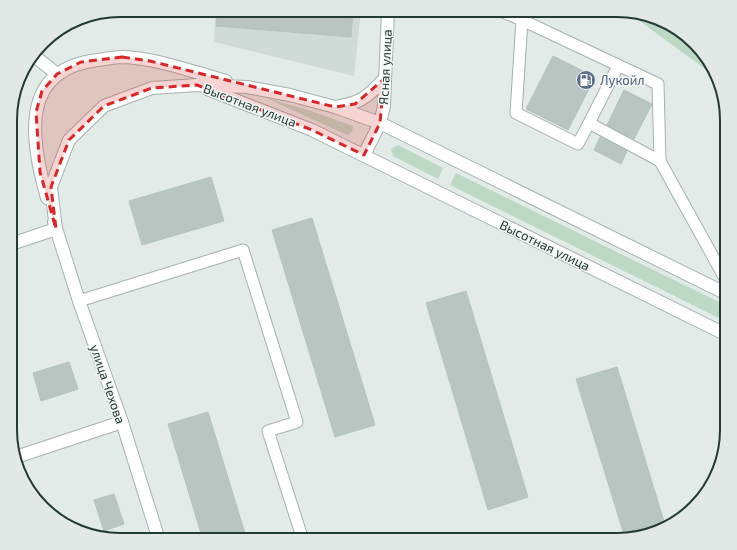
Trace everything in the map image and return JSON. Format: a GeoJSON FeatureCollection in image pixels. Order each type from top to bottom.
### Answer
{"type":"FeatureCollection","features":[{"type":"Feature","properties":{"kind":"street","name":"Ясная улица"},"geometry":{"type":"LineString","coordinates":[[380,123],[384,106],[388,17]]}},
{"type":"Feature","properties":{"kind":"street","name":"улица Чехова"},"geometry":{"type":"LineString","coordinates":[[157,533],[122,422],[79,301],[56,229],[40,172],[35,139],[36,112],[42,91],[57,74],[81,62],[122,57],[150,61],[247,87]]}},
{"type":"Feature","properties":{"kind":"street"},"geometry":{"type":"LineString","coordinates":[[37,59],[57,74]]}},
{"type":"Feature","properties":{"kind":"street"},"geometry":{"type":"LineString","coordinates":[[335,107],[354,104],[374,90],[384,79]]}},
{"type":"Feature","properties":{"kind":"street","name":"улица Чехова"},"geometry":{"type":"LineString","coordinates":[[56,229],[51,187],[69,140],[104,106],[152,88],[197,85]]}},
{"type":"Feature","properties":{"kind":"street","name":"Высотная улица"},"geometry":{"type":"LineString","coordinates":[[197,85],[247,87],[290,95],[335,107],[380,123],[720,291]]}},
{"type":"Feature","properties":{"kind":"street","name":"Высотная улица"},"geometry":{"type":"LineString","coordinates":[[197,85],[257,107],[305,127],[720,332]]}},
{"type":"Feature","properties":{"kind":"street"},"geometry":{"type":"LineString","coordinates":[[364,156],[380,123]]}},
{"type":"Feature","properties":{"kind":"street"},"geometry":{"type":"LineString","coordinates":[[17,242],[56,229]]}},
{"type":"Feature","properties":{"kind":"street"},"geometry":{"type":"LineString","coordinates":[[21,455],[122,422]]}},
{"type":"Feature","properties":{"kind":"lane"},"geometry":{"type":"LineString","coordinates":[[515,17],[658,84],[660,161],[720,269]]}},
{"type":"Feature","properties":{"kind":"lane"},"geometry":{"type":"LineString","coordinates":[[522,20],[516,113],[578,144],[618,66]]}},
{"type":"Feature","properties":{"kind":"lane"},"geometry":{"type":"LineString","coordinates":[[589,123],[660,161]]}},
{"type":"Feature","properties":{"kind":"lane"},"geometry":{"type":"LineString","coordinates":[[79,301],[243,250],[297,422],[268,431],[301,533]]}},
{"type":"Feature","properties":{"kind":"highlighted area"},"geometry":{"type":"Polygon","coordinates":[[[122,57],[150,61],[335,107],[355,104],[384,79],[380,123],[364,155],[312,130],[197,85],[152,88],[104,106],[69,140],[51,187],[56,229],[40,172],[36,112],[42,91],[57,74],[81,62],[122,57]]]}},
{"type":"Feature","properties":{"kind":"shaded area"},"geometry":{"type":"Polygon","coordinates":[[[215,17],[360,17],[354,76],[214,42],[215,17]]]}},
{"type":"Feature","properties":{"kind":"green space"},"geometry":{"type":"Polygon","coordinates":[[[638,20],[656,25],[680,38],[699,57],[707,70],[638,20]]]}},
{"type":"Feature","properties":{"kind":"green space"},"geometry":{"type":"Polygon","coordinates":[[[266,98],[308,110],[353,126],[352,132],[347,135],[266,98]]]}},
{"type":"Feature","properties":{"kind":"green space"},"geometry":{"type":"Polygon","coordinates":[[[398,145],[443,168],[438,179],[393,156],[391,149],[398,145]]]}},
{"type":"Feature","properties":{"kind":"green space"},"geometry":{"type":"Polygon","coordinates":[[[456,173],[720,303],[720,319],[450,185],[456,173]]]}},
{"type":"Feature","properties":{"kind":"building"},"geometry":{"type":"Polygon","coordinates":[[[217,17],[352,17],[351,37],[216,26],[217,17]]]}},
{"type":"Feature","properties":{"kind":"building"},"geometry":{"type":"Polygon","coordinates":[[[553,56],[595,77],[568,130],[526,109],[553,56]]]}},
{"type":"Feature","properties":{"kind":"building"},"geometry":{"type":"Polygon","coordinates":[[[624,90],[652,104],[634,139],[607,125],[624,90]]]}},
{"type":"Feature","properties":{"kind":"building"},"geometry":{"type":"Polygon","coordinates":[[[600,137],[627,151],[621,164],[594,150],[600,137]]]}},
{"type":"Feature","properties":{"kind":"building"},"geometry":{"type":"Polygon","coordinates":[[[211,177],[224,221],[142,245],[129,201],[211,177]]]}},
{"type":"Feature","properties":{"kind":"building"},"geometry":{"type":"Polygon","coordinates":[[[312,218],[375,425],[335,437],[272,230],[312,218]]]}},
{"type":"Feature","properties":{"kind":"building"},"geometry":{"type":"Polygon","coordinates":[[[466,291],[528,497],[488,510],[426,303],[466,291]]]}},
{"type":"Feature","properties":{"kind":"building"},"geometry":{"type":"Polygon","coordinates":[[[69,362],[78,389],[41,401],[33,373],[69,362]]]}},
{"type":"Feature","properties":{"kind":"building"},"geometry":{"type":"Polygon","coordinates":[[[617,367],[664,521],[650,528],[623,533],[576,379],[617,367]]]}},
{"type":"Feature","properties":{"kind":"building"},"geometry":{"type":"Polygon","coordinates":[[[208,412],[245,533],[201,533],[168,424],[208,412]]]}},
{"type":"Feature","properties":{"kind":"building"},"geometry":{"type":"Polygon","coordinates":[[[114,494],[124,524],[104,531],[94,500],[114,494]]]}},
{"type":"Feature","properties":{"kind":"place","name":"Лукойл"},"geometry":{"type":"Point","coordinates":[586,80]}}]}
